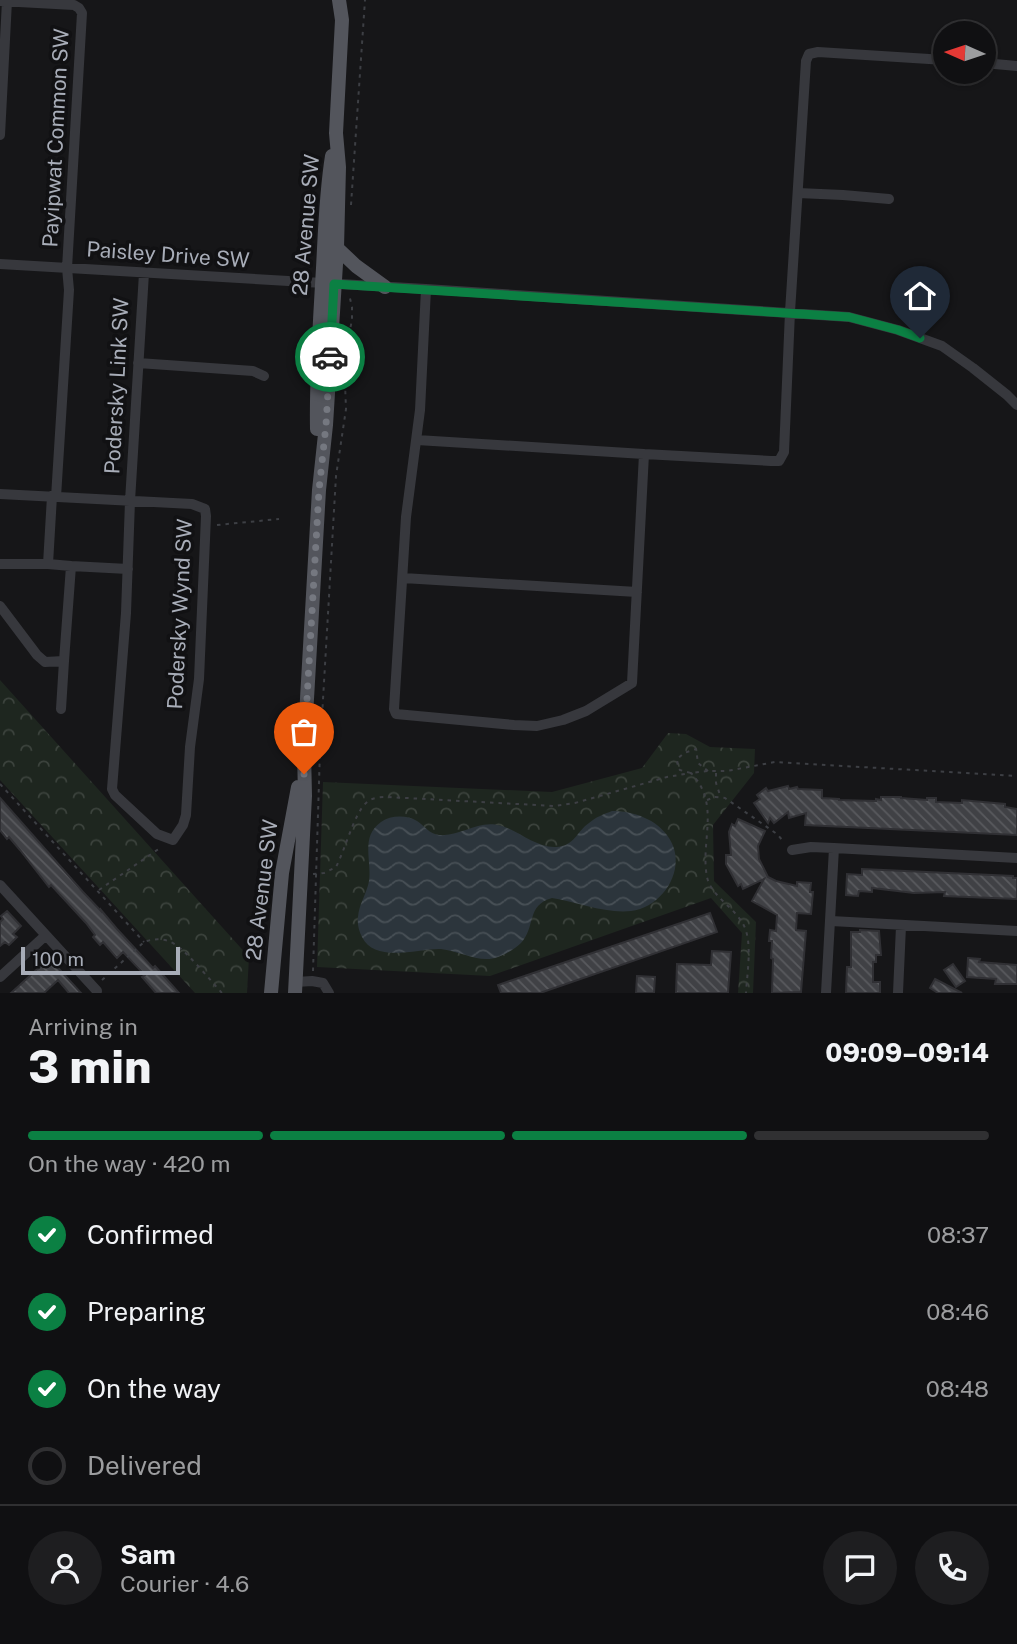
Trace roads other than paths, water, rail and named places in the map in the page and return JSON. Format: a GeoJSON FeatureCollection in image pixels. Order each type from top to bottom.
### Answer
{"type":"FeatureCollection","features":[{"type":"Feature","properties":{"kind":"main road","name":"28 Avenue SW"},"geometry":{"type":"LineString","coordinates":[[328,284],[337,248],[337,133],[342,20],[339,0]]}},
{"type":"Feature","properties":{"kind":"main road","name":"28 Avenue SW"},"geometry":{"type":"LineString","coordinates":[[342,20],[347,0]]}},
{"type":"Feature","properties":{"kind":"main road","name":"28 Avenue SW"},"geometry":{"type":"LineString","coordinates":[[295,987],[305,796],[304,751],[319,490],[326,425],[328,178],[337,133]]}},
{"type":"Feature","properties":{"kind":"main road"},"geometry":{"type":"LineString","coordinates":[[337,248],[385,287]]}},
{"type":"Feature","properties":{"kind":"main road","name":"28 Avenue SW"},"geometry":{"type":"LineString","coordinates":[[271,993],[282,873],[304,751]]}},
{"type":"Feature","properties":{"kind":"street"},"geometry":{"type":"LineString","coordinates":[[0,135],[3,1]]}},
{"type":"Feature","properties":{"kind":"street","name":"Payipwat Common SW"},"geometry":{"type":"LineString","coordinates":[[3,1],[74,5],[82,13],[67,268],[69,290],[48,564]]}},
{"type":"Feature","properties":{"kind":"street"},"geometry":{"type":"LineString","coordinates":[[417,440],[779,461],[783,452],[790,312],[809,54],[818,52],[933,59]]}},
{"type":"Feature","properties":{"kind":"street"},"geometry":{"type":"LineString","coordinates":[[996,64],[1017,66]]}},
{"type":"Feature","properties":{"kind":"street"},"geometry":{"type":"LineString","coordinates":[[798,193],[889,199]]}},
{"type":"Feature","properties":{"kind":"street","name":"Paisley Drive SW"},"geometry":{"type":"LineString","coordinates":[[0,264],[849,317],[898,330],[942,346],[1017,405]]}},
{"type":"Feature","properties":{"kind":"street","name":"Podersky Link SW"},"geometry":{"type":"LineString","coordinates":[[144,273],[122,678],[112,789],[115,795],[157,834],[173,839]]}},
{"type":"Feature","properties":{"kind":"street"},"geometry":{"type":"LineString","coordinates":[[426,289],[417,440],[407,507],[394,709],[396,714],[537,726],[586,712],[632,683],[644,454]]}},
{"type":"Feature","properties":{"kind":"street"},"geometry":{"type":"LineString","coordinates":[[138,363],[253,371],[264,376]]}},
{"type":"Feature","properties":{"kind":"street"},"geometry":{"type":"LineString","coordinates":[[1007,395],[1017,386]]}},
{"type":"Feature","properties":{"kind":"street","name":"Podersky Wynd SW"},"geometry":{"type":"LineString","coordinates":[[0,494],[130,500],[199,506],[205,509],[200,679],[190,747],[187,804],[183,825],[173,839]]}},
{"type":"Feature","properties":{"kind":"street"},"geometry":{"type":"LineString","coordinates":[[0,564],[128,569]]}},
{"type":"Feature","properties":{"kind":"street"},"geometry":{"type":"LineString","coordinates":[[61,709],[71,566]]}},
{"type":"Feature","properties":{"kind":"street"},"geometry":{"type":"LineString","coordinates":[[403,578],[637,592]]}},
{"type":"Feature","properties":{"kind":"street"},"geometry":{"type":"LineString","coordinates":[[0,606],[37,655],[46,662],[64,661]]}},
{"type":"Feature","properties":{"kind":"street"},"geometry":{"type":"LineString","coordinates":[[792,850],[811,847],[1017,858]]}},
{"type":"Feature","properties":{"kind":"street"},"geometry":{"type":"LineString","coordinates":[[826,993],[834,848]]}},
{"type":"Feature","properties":{"kind":"street"},"geometry":{"type":"LineString","coordinates":[[0,885],[95,989]]}},
{"type":"Feature","properties":{"kind":"street"},"geometry":{"type":"LineString","coordinates":[[831,921],[1017,931]]}},
{"type":"Feature","properties":{"kind":"street"},"geometry":{"type":"LineString","coordinates":[[898,993],[901,926]]}},
{"type":"Feature","properties":{"kind":"street"},"geometry":{"type":"LineString","coordinates":[[0,977],[46,936]]}},
{"type":"Feature","properties":{"kind":"street"},"geometry":{"type":"LineString","coordinates":[[295,987],[312,981],[323,983],[329,993]]}},
{"type":"Feature","properties":{"kind":"water"},"geometry":{"type":"Polygon","coordinates":[[[612,811],[651,821],[664,831],[674,849],[676,861],[670,884],[654,902],[643,908],[612,911],[552,898],[538,906],[521,943],[507,953],[491,959],[441,949],[387,952],[368,945],[362,937],[358,920],[369,881],[369,842],[381,822],[394,817],[409,818],[439,835],[493,824],[542,845],[556,847],[567,844],[592,821],[612,811]]]}}]}
